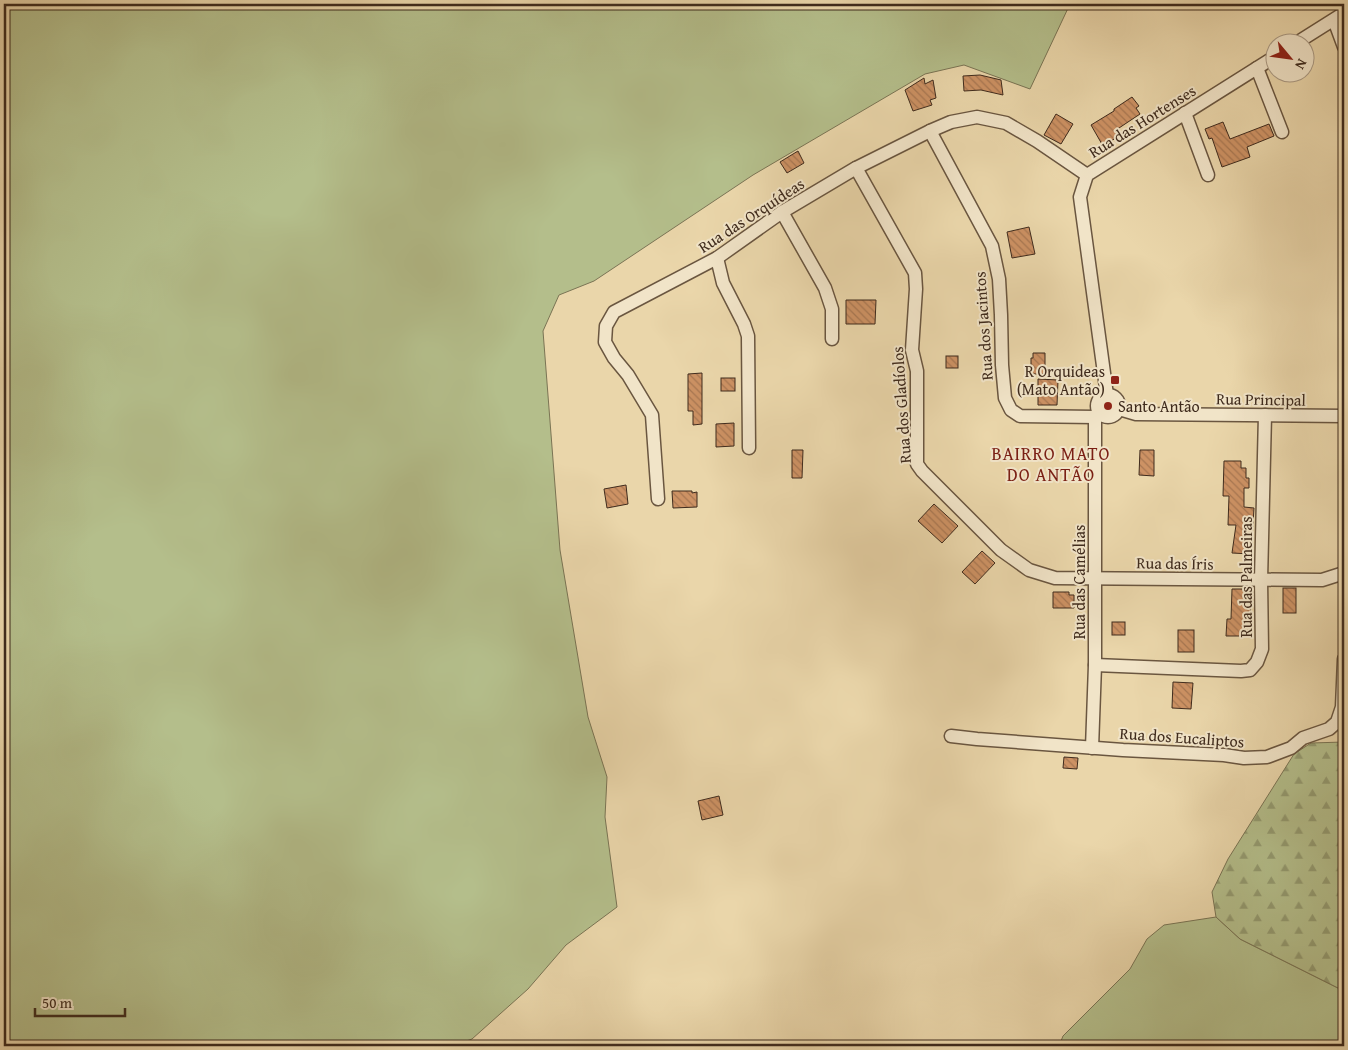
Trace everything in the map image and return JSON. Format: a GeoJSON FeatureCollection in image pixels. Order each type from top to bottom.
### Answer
{"type":"FeatureCollection","features":[{"type":"Feature","properties":{"kind":"street"},"geometry":{"type":"LineString","coordinates":[[1314,32],[1339,16],[1344,47]]}},
{"type":"Feature","properties":{"kind":"street","name":"Rua das Hortenses"},"geometry":{"type":"LineString","coordinates":[[1107,395],[1080,197],[1087,175],[1266,62]]}},
{"type":"Feature","properties":{"kind":"street"},"geometry":{"type":"LineString","coordinates":[[1257,68],[1282,132]]}},
{"type":"Feature","properties":{"kind":"street"},"geometry":{"type":"LineString","coordinates":[[1185,113],[1208,175]]}},
{"type":"Feature","properties":{"kind":"street","name":"Rua das Orquídeas"},"geometry":{"type":"LineString","coordinates":[[658,498],[652,415],[605,342],[606,326],[614,312],[717,258],[782,212],[856,168],[951,122],[977,117],[1006,123],[1037,141],[1087,175]]}},
{"type":"Feature","properties":{"kind":"street","name":"Rua dos Jacintos"},"geometry":{"type":"LineString","coordinates":[[930,131],[992,246],[999,279],[1004,381],[1006,398],[1011,410],[1020,416],[1097,414]]}},
{"type":"Feature","properties":{"kind":"street","name":"Rua dos Gladíolos"},"geometry":{"type":"LineString","coordinates":[[856,168],[915,273],[916,289],[912,350],[917,372],[917,464],[1001,550],[1029,570],[1055,578],[1095,578]]}},
{"type":"Feature","properties":{"kind":"street"},"geometry":{"type":"LineString","coordinates":[[782,212],[825,288],[832,309],[832,339]]}},
{"type":"Feature","properties":{"kind":"street"},"geometry":{"type":"LineString","coordinates":[[717,258],[723,283],[744,324],[748,336],[749,448]]}},
{"type":"Feature","properties":{"kind":"street"},"geometry":{"type":"LineString","coordinates":[[1107,395],[1114,396],[1118,402],[1118,409],[1110,417],[1097,414],[1097,405],[1100,398],[1107,395]]}},
{"type":"Feature","properties":{"kind":"street","name":"Rua Principal"},"geometry":{"type":"LineString","coordinates":[[1118,409],[1136,414],[1344,416]]}},
{"type":"Feature","properties":{"kind":"street","name":"Rua das Camélias"},"geometry":{"type":"LineString","coordinates":[[1092,748],[1095,665],[1097,414]]}},
{"type":"Feature","properties":{"kind":"street","name":"Rua das Palmeiras"},"geometry":{"type":"LineString","coordinates":[[1095,665],[1240,671],[1250,670],[1257,662],[1262,649],[1261,580],[1265,415]]}},
{"type":"Feature","properties":{"kind":"street","name":"Rua das Íris"},"geometry":{"type":"LineString","coordinates":[[1095,578],[1322,580],[1344,573]]}},
{"type":"Feature","properties":{"kind":"street","name":"Rua dos Eucaliptos"},"geometry":{"type":"LineString","coordinates":[[951,736],[1092,748],[1267,758],[1291,748],[1304,738],[1329,729],[1337,722],[1342,707],[1344,659]]}},
{"type":"Feature","properties":{"kind":"green space"},"geometry":{"type":"Polygon","coordinates":[[[4,4],[1070,4],[1030,89],[964,65],[925,74],[753,175],[594,281],[559,295],[543,331],[560,550],[588,717],[607,777],[605,817],[617,907],[566,945],[528,989],[472,1039],[453,1046],[4,1046],[4,4]]]}},
{"type":"Feature","properties":{"kind":"green space"},"geometry":{"type":"Polygon","coordinates":[[[1344,742],[1344,991],[1240,939],[1216,917],[1212,892],[1228,859],[1294,754],[1311,743],[1344,742]]]}},
{"type":"Feature","properties":{"kind":"green space"},"geometry":{"type":"Polygon","coordinates":[[[1216,917],[1240,939],[1344,991],[1344,1046],[1059,1046],[1063,1036],[1130,969],[1147,939],[1164,925],[1216,917]]]}},
{"type":"Feature","properties":{"kind":"building"},"geometry":{"type":"Polygon","coordinates":[[[980,75],[1001,80],[1003,95],[981,90],[964,91],[963,76],[980,75]]]}},
{"type":"Feature","properties":{"kind":"building"},"geometry":{"type":"Polygon","coordinates":[[[924,78],[925,84],[933,80],[936,98],[930,100],[932,105],[913,111],[905,90],[924,78]]]}},
{"type":"Feature","properties":{"kind":"building"},"geometry":{"type":"Polygon","coordinates":[[[1132,97],[1139,106],[1136,108],[1140,114],[1116,130],[1119,136],[1103,146],[1091,125],[1132,97]]]}},
{"type":"Feature","properties":{"kind":"building"},"geometry":{"type":"Polygon","coordinates":[[[1056,114],[1073,124],[1061,144],[1044,135],[1056,114]]]}},
{"type":"Feature","properties":{"kind":"building"},"geometry":{"type":"Polygon","coordinates":[[[1223,122],[1230,139],[1269,124],[1274,136],[1247,147],[1250,157],[1222,167],[1212,138],[1209,139],[1205,129],[1223,122]]]}},
{"type":"Feature","properties":{"kind":"building"},"geometry":{"type":"Polygon","coordinates":[[[798,151],[804,163],[787,173],[780,162],[798,151]]]}},
{"type":"Feature","properties":{"kind":"building"},"geometry":{"type":"Polygon","coordinates":[[[1029,227],[1035,254],[1012,258],[1007,232],[1029,227]]]}},
{"type":"Feature","properties":{"kind":"building"},"geometry":{"type":"Polygon","coordinates":[[[846,300],[876,300],[875,324],[846,324],[846,300]]]}},
{"type":"Feature","properties":{"kind":"building"},"geometry":{"type":"Polygon","coordinates":[[[1033,353],[1045,353],[1045,374],[1031,374],[1031,358],[1033,358],[1033,353]]]}},
{"type":"Feature","properties":{"kind":"building"},"geometry":{"type":"Polygon","coordinates":[[[946,356],[958,356],[958,368],[946,368],[946,356]]]}},
{"type":"Feature","properties":{"kind":"building"},"geometry":{"type":"Polygon","coordinates":[[[702,373],[702,424],[693,425],[693,411],[688,411],[688,374],[702,373]]]}},
{"type":"Feature","properties":{"kind":"building"},"geometry":{"type":"Polygon","coordinates":[[[721,378],[735,378],[735,391],[721,391],[721,378]]]}},
{"type":"Feature","properties":{"kind":"building"},"geometry":{"type":"Polygon","coordinates":[[[1038,379],[1058,380],[1057,405],[1038,405],[1038,379]]]}},
{"type":"Feature","properties":{"kind":"building"},"geometry":{"type":"Polygon","coordinates":[[[734,423],[734,446],[716,447],[716,424],[734,423]]]}},
{"type":"Feature","properties":{"kind":"building"},"geometry":{"type":"Polygon","coordinates":[[[792,450],[803,450],[802,478],[792,478],[792,450]]]}},
{"type":"Feature","properties":{"kind":"building"},"geometry":{"type":"Polygon","coordinates":[[[1140,450],[1154,450],[1154,476],[1139,475],[1140,450]]]}},
{"type":"Feature","properties":{"kind":"building"},"geometry":{"type":"Polygon","coordinates":[[[1224,461],[1241,461],[1241,468],[1246,468],[1246,478],[1249,478],[1249,488],[1244,488],[1244,507],[1254,508],[1251,554],[1232,553],[1236,525],[1228,525],[1229,496],[1223,496],[1224,461]]]}},
{"type":"Feature","properties":{"kind":"building"},"geometry":{"type":"Polygon","coordinates":[[[626,485],[628,504],[607,508],[604,489],[626,485]]]}},
{"type":"Feature","properties":{"kind":"building"},"geometry":{"type":"Polygon","coordinates":[[[672,491],[697,492],[697,507],[673,508],[672,491]]]}},
{"type":"Feature","properties":{"kind":"building"},"geometry":{"type":"Polygon","coordinates":[[[934,504],[958,526],[942,543],[918,521],[934,504]]]}},
{"type":"Feature","properties":{"kind":"building"},"geometry":{"type":"Polygon","coordinates":[[[982,551],[995,563],[975,584],[962,572],[982,551]]]}},
{"type":"Feature","properties":{"kind":"building"},"geometry":{"type":"Polygon","coordinates":[[[1283,588],[1296,588],[1296,613],[1283,613],[1283,588]]]}},
{"type":"Feature","properties":{"kind":"building"},"geometry":{"type":"Polygon","coordinates":[[[1232,589],[1251,589],[1250,636],[1226,636],[1227,619],[1231,619],[1232,589]]]}},
{"type":"Feature","properties":{"kind":"building"},"geometry":{"type":"Polygon","coordinates":[[[1053,592],[1069,592],[1069,595],[1074,595],[1074,608],[1053,608],[1053,592]]]}},
{"type":"Feature","properties":{"kind":"building"},"geometry":{"type":"Polygon","coordinates":[[[1112,622],[1125,622],[1125,635],[1112,635],[1112,622]]]}},
{"type":"Feature","properties":{"kind":"building"},"geometry":{"type":"Polygon","coordinates":[[[1178,630],[1194,630],[1194,652],[1178,652],[1178,630]]]}},
{"type":"Feature","properties":{"kind":"building"},"geometry":{"type":"Polygon","coordinates":[[[1173,682],[1193,683],[1191,709],[1172,708],[1173,682]]]}},
{"type":"Feature","properties":{"kind":"building"},"geometry":{"type":"Polygon","coordinates":[[[1064,757],[1078,758],[1077,769],[1063,768],[1064,757]]]}},
{"type":"Feature","properties":{"kind":"building"},"geometry":{"type":"Polygon","coordinates":[[[719,796],[723,815],[702,820],[698,801],[719,796]]]}},
{"type":"Feature","properties":{"kind":"place","name":"R Orquideas (Mato Antão)"},"geometry":{"type":"Point","coordinates":[1115,380]}},
{"type":"Feature","properties":{"kind":"place","name":"Santo Antão"},"geometry":{"type":"Point","coordinates":[1108,406]}},
{"type":"Feature","properties":{"kind":"district","name":"BAIRRO MATO DO ANTÃO"},"geometry":{"type":"Point","coordinates":[1051,464]}}]}
